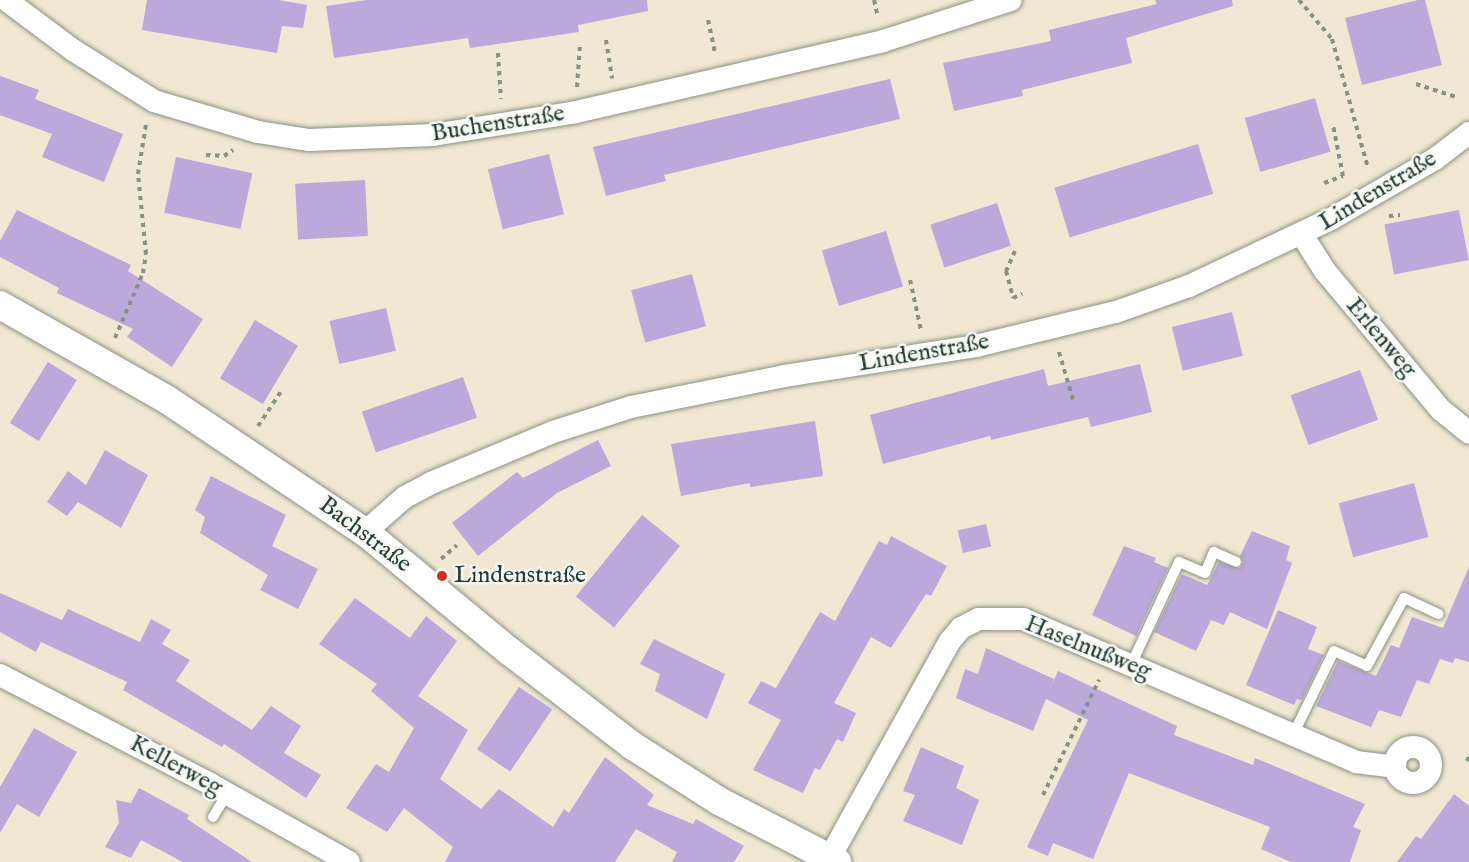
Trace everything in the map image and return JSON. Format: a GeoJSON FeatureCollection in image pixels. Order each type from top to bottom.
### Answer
{"type":"FeatureCollection","features":[{"type":"Feature","properties":{"kind":"street","name":"Buchenstraße"},"geometry":{"type":"LineString","coordinates":[[6,0],[81,56],[154,101],[258,132],[309,140],[424,136],[576,112],[883,41],[1011,0]]}},
{"type":"Feature","properties":{"kind":"street","name":"Lindenstraße"},"geometry":{"type":"LineString","coordinates":[[365,532],[405,497],[431,483],[553,432],[631,407],[785,375],[926,354],[1052,328],[1116,312],[1189,286],[1302,235],[1375,195],[1469,133]]}},
{"type":"Feature","properties":{"kind":"street","name":"Erlenweg"},"geometry":{"type":"LineString","coordinates":[[1302,235],[1325,271],[1434,402],[1469,433]]}},
{"type":"Feature","properties":{"kind":"street","name":"Bachstraße"},"geometry":{"type":"LineString","coordinates":[[0,305],[105,363],[243,450],[365,532],[509,651],[633,746],[719,801],[833,860]]}},
{"type":"Feature","properties":{"kind":"street","name":"Haselnußweg"},"geometry":{"type":"LineString","coordinates":[[833,860],[961,628],[979,618],[1023,619],[1356,762],[1395,767]]}},
{"type":"Feature","properties":{"kind":"street","name":"Kellerweg"},"geometry":{"type":"LineString","coordinates":[[0,675],[227,794],[349,862]]}},
{"type":"Feature","properties":{"kind":"lane"},"geometry":{"type":"LineString","coordinates":[[1121,661],[1179,562],[1205,573],[1214,552],[1236,562]]}},
{"type":"Feature","properties":{"kind":"lane"},"geometry":{"type":"LineString","coordinates":[[1293,735],[1334,651],[1367,666],[1404,598],[1438,614]]}},
{"type":"Feature","properties":{"kind":"lane"},"geometry":{"type":"LineString","coordinates":[[213,817],[227,794]]}},
{"type":"Feature","properties":{"kind":"path"},"geometry":{"type":"LineString","coordinates":[[1299,0],[1332,39],[1375,195]]}},
{"type":"Feature","properties":{"kind":"path"},"geometry":{"type":"LineString","coordinates":[[708,20],[722,80]]}},
{"type":"Feature","properties":{"kind":"path"},"geometry":{"type":"LineString","coordinates":[[606,40],[615,103]]}},
{"type":"Feature","properties":{"kind":"path"},"geometry":{"type":"LineString","coordinates":[[576,112],[580,45]]}},
{"type":"Feature","properties":{"kind":"path"},"geometry":{"type":"LineString","coordinates":[[498,54],[502,124]]}},
{"type":"Feature","properties":{"kind":"path"},"geometry":{"type":"LineString","coordinates":[[1416,84],[1456,97]]}},
{"type":"Feature","properties":{"kind":"path"},"geometry":{"type":"LineString","coordinates":[[125,315],[143,273],[146,254],[139,158],[154,101]]}},
{"type":"Feature","properties":{"kind":"path"},"geometry":{"type":"LineString","coordinates":[[1324,183],[1343,176],[1333,125]]}},
{"type":"Feature","properties":{"kind":"path"},"geometry":{"type":"LineString","coordinates":[[1015,251],[1006,271],[1013,298],[1022,294]]}},
{"type":"Feature","properties":{"kind":"path"},"geometry":{"type":"LineString","coordinates":[[910,280],[926,354]]}},
{"type":"Feature","properties":{"kind":"path"},"geometry":{"type":"LineString","coordinates":[[1052,328],[1074,403]]}},
{"type":"Feature","properties":{"kind":"path"},"geometry":{"type":"LineString","coordinates":[[243,450],[282,390]]}},
{"type":"Feature","properties":{"kind":"path"},"geometry":{"type":"LineString","coordinates":[[1043,795],[1121,661]]}},
{"type":"Feature","properties":{"kind":"building"},"geometry":{"type":"Polygon","coordinates":[[[147,0],[279,0],[307,5],[303,28],[282,26],[277,53],[142,30],[147,0]]]}},
{"type":"Feature","properties":{"kind":"building"},"geometry":{"type":"Polygon","coordinates":[[[367,0],[647,0],[648,11],[578,25],[579,32],[470,48],[468,38],[334,58],[326,6],[367,0]]]}},
{"type":"Feature","properties":{"kind":"building"},"geometry":{"type":"Polygon","coordinates":[[[1155,0],[1232,0],[1233,6],[1126,38],[1132,63],[1022,90],[1023,96],[954,111],[943,63],[1051,41],[1049,30],[1157,4],[1155,0]]]}},
{"type":"Feature","properties":{"kind":"building"},"geometry":{"type":"Polygon","coordinates":[[[1425,0],[1442,65],[1362,85],[1345,18],[1425,0]]]}},
{"type":"Feature","properties":{"kind":"building"},"geometry":{"type":"Polygon","coordinates":[[[0,76],[39,90],[35,99],[123,134],[104,182],[42,157],[52,134],[0,115],[0,76]]]}},
{"type":"Feature","properties":{"kind":"building"},"geometry":{"type":"Polygon","coordinates":[[[890,79],[900,119],[664,175],[666,181],[606,196],[593,147],[890,79]]]}},
{"type":"Feature","properties":{"kind":"building"},"geometry":{"type":"Polygon","coordinates":[[[1315,98],[1330,152],[1260,172],[1245,118],[1315,98]]]}},
{"type":"Feature","properties":{"kind":"building"},"geometry":{"type":"Polygon","coordinates":[[[1198,144],[1213,194],[1070,238],[1055,188],[1198,144]]]}},
{"type":"Feature","properties":{"kind":"building"},"geometry":{"type":"Polygon","coordinates":[[[549,154],[564,214],[503,229],[488,169],[549,154]]]}},
{"type":"Feature","properties":{"kind":"building"},"geometry":{"type":"Polygon","coordinates":[[[176,157],[252,173],[240,229],[164,213],[176,157]]]}},
{"type":"Feature","properties":{"kind":"building"},"geometry":{"type":"Polygon","coordinates":[[[365,180],[368,236],[298,240],[295,184],[365,180]]]}},
{"type":"Feature","properties":{"kind":"building"},"geometry":{"type":"Polygon","coordinates":[[[997,203],[1011,246],[944,267],[930,225],[997,203]]]}},
{"type":"Feature","properties":{"kind":"building"},"geometry":{"type":"Polygon","coordinates":[[[17,210],[131,265],[128,271],[203,319],[172,367],[127,337],[133,329],[57,293],[59,288],[0,257],[0,241],[17,210]]]}},
{"type":"Feature","properties":{"kind":"building"},"geometry":{"type":"Polygon","coordinates":[[[1459,210],[1469,260],[1394,275],[1384,225],[1459,210]]]}},
{"type":"Feature","properties":{"kind":"building"},"geometry":{"type":"Polygon","coordinates":[[[886,231],[903,286],[839,306],[822,251],[886,231]]]}},
{"type":"Feature","properties":{"kind":"building"},"geometry":{"type":"Polygon","coordinates":[[[692,274],[706,326],[645,342],[631,290],[692,274]]]}},
{"type":"Feature","properties":{"kind":"building"},"geometry":{"type":"Polygon","coordinates":[[[386,308],[396,351],[339,364],[329,321],[386,308]]]}},
{"type":"Feature","properties":{"kind":"building"},"geometry":{"type":"Polygon","coordinates":[[[1232,312],[1243,356],[1183,371],[1172,327],[1232,312]]]}},
{"type":"Feature","properties":{"kind":"building"},"geometry":{"type":"Polygon","coordinates":[[[255,320],[298,346],[263,404],[220,378],[255,320]]]}},
{"type":"Feature","properties":{"kind":"building"},"geometry":{"type":"Polygon","coordinates":[[[48,362],[77,380],[39,441],[10,423],[48,362]]]}},
{"type":"Feature","properties":{"kind":"building"},"geometry":{"type":"Polygon","coordinates":[[[1140,364],[1152,412],[1091,427],[1088,417],[991,440],[990,436],[883,464],[870,415],[1044,369],[1048,386],[1140,364]]]}},
{"type":"Feature","properties":{"kind":"building"},"geometry":{"type":"Polygon","coordinates":[[[1360,370],[1378,420],[1309,445],[1290,395],[1360,370]]]}},
{"type":"Feature","properties":{"kind":"building"},"geometry":{"type":"Polygon","coordinates":[[[463,377],[477,418],[376,452],[362,412],[463,377]]]}},
{"type":"Feature","properties":{"kind":"building"},"geometry":{"type":"Polygon","coordinates":[[[815,421],[823,476],[750,487],[750,483],[681,496],[671,444],[815,421]]]}},
{"type":"Feature","properties":{"kind":"building"},"geometry":{"type":"Polygon","coordinates":[[[598,440],[611,466],[557,493],[478,556],[452,523],[517,472],[523,478],[598,440]]]}},
{"type":"Feature","properties":{"kind":"building"},"geometry":{"type":"Polygon","coordinates":[[[105,450],[148,475],[121,528],[78,502],[67,516],[47,502],[68,471],[86,485],[105,450]]]}},
{"type":"Feature","properties":{"kind":"building"},"geometry":{"type":"Polygon","coordinates":[[[211,476],[286,515],[272,546],[318,569],[298,609],[260,590],[268,575],[200,533],[205,517],[195,510],[211,476]]]}},
{"type":"Feature","properties":{"kind":"building"},"geometry":{"type":"Polygon","coordinates":[[[1414,483],[1428,537],[1353,557],[1339,503],[1414,483]]]}},
{"type":"Feature","properties":{"kind":"building"},"geometry":{"type":"Polygon","coordinates":[[[642,515],[680,546],[614,627],[576,597],[642,515]]]}},
{"type":"Feature","properties":{"kind":"building"},"geometry":{"type":"Polygon","coordinates":[[[986,524],[991,546],[963,553],[958,531],[986,524]]]}},
{"type":"Feature","properties":{"kind":"building"},"geometry":{"type":"Polygon","coordinates":[[[1252,531],[1290,546],[1286,560],[1292,563],[1267,629],[1230,612],[1224,625],[1211,620],[1196,651],[1154,632],[1182,574],[1207,585],[1219,562],[1240,568],[1243,562],[1240,556],[1252,531]]]}},
{"type":"Feature","properties":{"kind":"building"},"geometry":{"type":"Polygon","coordinates":[[[891,536],[947,566],[931,596],[926,594],[891,648],[871,637],[834,703],[856,713],[843,742],[837,739],[820,770],[815,768],[803,793],[753,770],[781,720],[748,703],[761,681],[776,688],[820,612],[835,621],[879,541],[887,545],[891,536]]]}},
{"type":"Feature","properties":{"kind":"building"},"geometry":{"type":"Polygon","coordinates":[[[1124,546],[1156,558],[1154,562],[1168,568],[1136,636],[1092,615],[1124,546]]]}},
{"type":"Feature","properties":{"kind":"building"},"geometry":{"type":"Polygon","coordinates":[[[1469,567],[1469,662],[1455,658],[1453,663],[1440,659],[1429,684],[1417,680],[1401,717],[1379,710],[1371,727],[1316,706],[1338,661],[1376,676],[1391,645],[1399,648],[1412,617],[1443,628],[1469,567]]]}},
{"type":"Feature","properties":{"kind":"building"},"geometry":{"type":"Polygon","coordinates":[[[0,593],[62,620],[68,609],[140,642],[151,619],[171,630],[162,644],[190,660],[176,681],[252,730],[271,706],[301,726],[284,753],[321,775],[306,798],[224,744],[222,747],[123,690],[127,682],[41,642],[36,652],[0,632],[0,593]]]}},
{"type":"Feature","properties":{"kind":"building"},"geometry":{"type":"Polygon","coordinates":[[[355,598],[410,638],[426,616],[457,641],[418,696],[468,730],[440,779],[481,809],[499,789],[553,827],[564,809],[569,813],[605,757],[654,795],[647,805],[693,824],[696,819],[744,846],[734,862],[672,862],[677,852],[636,829],[615,862],[445,862],[453,847],[404,808],[387,832],[346,808],[376,764],[389,772],[414,728],[371,691],[377,684],[319,644],[355,598]]]}},
{"type":"Feature","properties":{"kind":"building"},"geometry":{"type":"Polygon","coordinates":[[[1278,610],[1317,627],[1308,649],[1324,655],[1302,700],[1297,699],[1294,705],[1246,685],[1278,610]]]}},
{"type":"Feature","properties":{"kind":"building"},"geometry":{"type":"Polygon","coordinates":[[[654,639],[725,674],[707,719],[655,691],[660,674],[640,664],[654,639]]]}},
{"type":"Feature","properties":{"kind":"building"},"geometry":{"type":"Polygon","coordinates":[[[986,648],[1054,679],[1050,689],[1058,671],[1177,726],[1174,735],[1253,765],[1255,758],[1365,804],[1353,827],[1361,830],[1350,862],[1291,862],[1261,849],[1270,827],[1129,773],[1093,859],[1053,843],[1048,856],[1027,847],[1088,720],[1046,699],[1033,731],[956,698],[965,669],[978,674],[986,648]]]}},
{"type":"Feature","properties":{"kind":"building"},"geometry":{"type":"Polygon","coordinates":[[[519,687],[552,709],[510,772],[477,749],[519,687]]]}},
{"type":"Feature","properties":{"kind":"building"},"geometry":{"type":"Polygon","coordinates":[[[34,728],[77,752],[39,817],[17,804],[0,833],[0,787],[34,728]]]}},
{"type":"Feature","properties":{"kind":"building"},"geometry":{"type":"Polygon","coordinates":[[[921,747],[964,766],[956,788],[979,800],[962,845],[903,821],[915,795],[903,791],[921,747]]]}},
{"type":"Feature","properties":{"kind":"building"},"geometry":{"type":"Polygon","coordinates":[[[139,788],[189,815],[187,819],[252,862],[183,862],[141,840],[131,858],[105,847],[119,823],[116,800],[131,803],[139,788]]]}},
{"type":"Feature","properties":{"kind":"building"},"geometry":{"type":"Polygon","coordinates":[[[1454,794],[1469,806],[1469,862],[1397,862],[1416,836],[1421,839],[1454,794]]]}},
{"type":"Feature","properties":{"kind":"place","name":"Lindenstraße"},"geometry":{"type":"Point","coordinates":[442,576]}}]}
